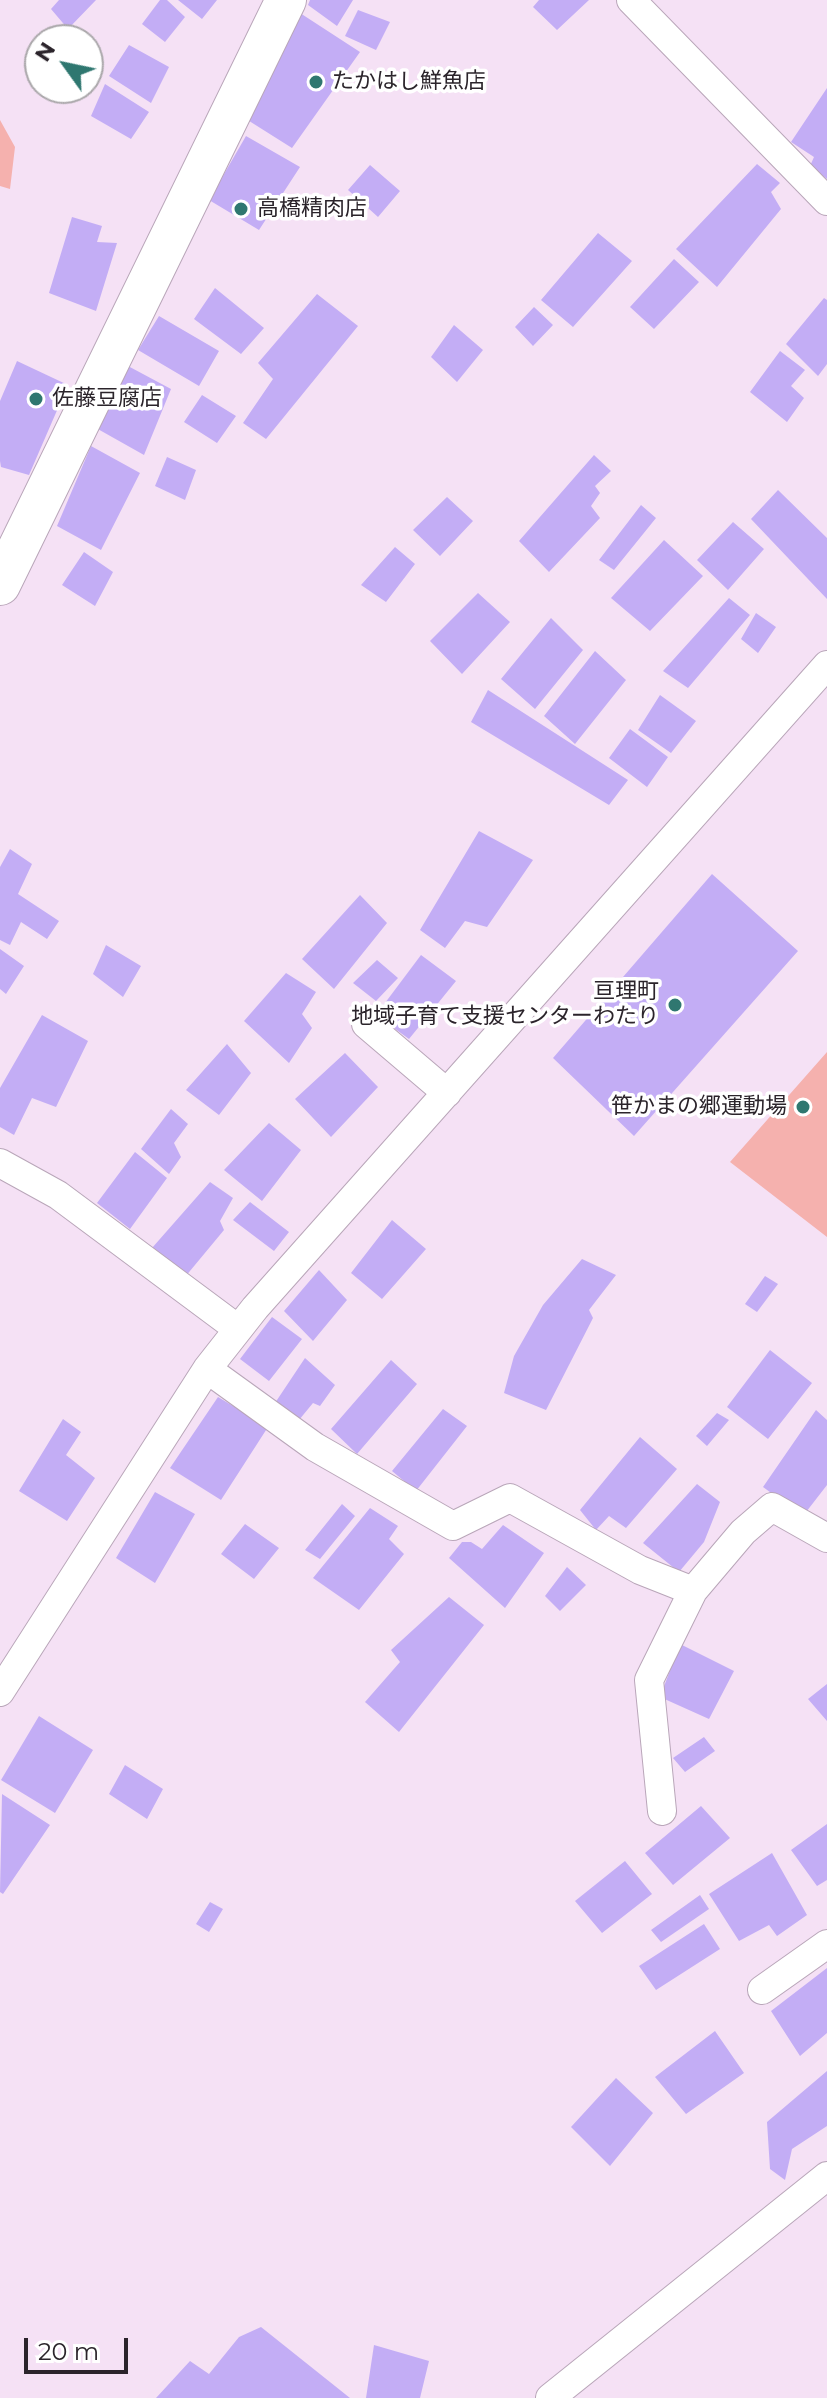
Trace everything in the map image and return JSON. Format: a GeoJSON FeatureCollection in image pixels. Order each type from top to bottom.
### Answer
{"type":"FeatureCollection","features":[{"type":"Feature","properties":{"kind":"street"},"geometry":{"type":"LineString","coordinates":[[1,580],[286,0]]}},
{"type":"Feature","properties":{"kind":"street"},"geometry":{"type":"LineString","coordinates":[[631,0],[827,201]]}},
{"type":"Feature","properties":{"kind":"street"},"geometry":{"type":"LineString","coordinates":[[0,1692],[207,1369],[238,1329],[827,665]]}},
{"type":"Feature","properties":{"kind":"street"},"geometry":{"type":"LineString","coordinates":[[366,1024],[447,1093]]}},
{"type":"Feature","properties":{"kind":"street"},"geometry":{"type":"LineString","coordinates":[[0,1163],[58,1195],[238,1329]]}},
{"type":"Feature","properties":{"kind":"street"},"geometry":{"type":"LineString","coordinates":[[207,1369],[315,1447],[453,1526],[510,1498],[640,1570],[693,1591]]}},
{"type":"Feature","properties":{"kind":"street"},"geometry":{"type":"LineString","coordinates":[[662,1811],[649,1680],[693,1591],[743,1532],[772,1507],[827,1538]]}},
{"type":"Feature","properties":{"kind":"street"},"geometry":{"type":"LineString","coordinates":[[762,1990],[827,1944]]}},
{"type":"Feature","properties":{"kind":"street"},"geometry":{"type":"LineString","coordinates":[[550,2398],[827,2176]]}},
{"type":"Feature","properties":{"kind":"shaded area"},"geometry":{"type":"Polygon","coordinates":[[[0,120],[15,147],[10,189],[0,186],[0,120]]]}},
{"type":"Feature","properties":{"kind":"shaded area","name":"笹かまの郷運動場"},"geometry":{"type":"Polygon","coordinates":[[[827,1052],[827,1237],[730,1162],[827,1052]]]}},
{"type":"Feature","properties":{"kind":"building"},"geometry":{"type":"Polygon","coordinates":[[[59,0],[96,0],[73,24],[64,24],[51,9],[59,0]]]}},
{"type":"Feature","properties":{"kind":"building"},"geometry":{"type":"Polygon","coordinates":[[[160,0],[167,0],[185,17],[165,42],[142,24],[160,0]]]}},
{"type":"Feature","properties":{"kind":"building"},"geometry":{"type":"Polygon","coordinates":[[[178,0],[217,0],[202,19],[178,0]]]}},
{"type":"Feature","properties":{"kind":"building"},"geometry":{"type":"Polygon","coordinates":[[[310,0],[353,0],[337,26],[308,5],[310,0]]]}},
{"type":"Feature","properties":{"kind":"building"},"geometry":{"type":"Polygon","coordinates":[[[539,0],[589,0],[557,30],[533,7],[539,0]]]}},
{"type":"Feature","properties":{"kind":"building"},"geometry":{"type":"Polygon","coordinates":[[[358,10],[390,22],[376,50],[345,36],[358,10]]]}},
{"type":"Feature","properties":{"kind":"building"},"geometry":{"type":"Polygon","coordinates":[[[300,13],[360,52],[292,148],[246,119],[300,13]]]}},
{"type":"Feature","properties":{"kind":"building"},"geometry":{"type":"Polygon","coordinates":[[[129,45],[169,67],[151,103],[109,76],[129,45]]]}},
{"type":"Feature","properties":{"kind":"building"},"geometry":{"type":"Polygon","coordinates":[[[105,84],[149,112],[131,139],[91,116],[96,104],[104,104],[105,84]]]}},
{"type":"Feature","properties":{"kind":"building"},"geometry":{"type":"Polygon","coordinates":[[[827,88],[827,179],[810,166],[814,157],[791,142],[827,88]]]}},
{"type":"Feature","properties":{"kind":"building"},"geometry":{"type":"Polygon","coordinates":[[[246,136],[300,167],[259,230],[209,200],[246,136]]]}},
{"type":"Feature","properties":{"kind":"building"},"geometry":{"type":"Polygon","coordinates":[[[757,164],[780,183],[771,192],[781,209],[717,287],[676,249],[757,164]]]}},
{"type":"Feature","properties":{"kind":"building"},"geometry":{"type":"Polygon","coordinates":[[[370,165],[400,191],[378,217],[348,190],[370,165]]]}},
{"type":"Feature","properties":{"kind":"building"},"geometry":{"type":"Polygon","coordinates":[[[72,217],[102,226],[97,242],[117,243],[96,311],[49,293],[72,217]]]}},
{"type":"Feature","properties":{"kind":"building"},"geometry":{"type":"Polygon","coordinates":[[[598,233],[632,261],[573,327],[541,300],[598,233]]]}},
{"type":"Feature","properties":{"kind":"building"},"geometry":{"type":"Polygon","coordinates":[[[674,259],[699,282],[654,329],[630,307],[674,259]]]}},
{"type":"Feature","properties":{"kind":"building"},"geometry":{"type":"Polygon","coordinates":[[[215,288],[264,328],[241,354],[194,319],[215,288]]]}},
{"type":"Feature","properties":{"kind":"building"},"geometry":{"type":"Polygon","coordinates":[[[317,294],[358,326],[266,439],[243,423],[273,379],[258,363],[317,294]]]}},
{"type":"Feature","properties":{"kind":"building"},"geometry":{"type":"Polygon","coordinates":[[[824,298],[827,300],[827,364],[818,376],[786,344],[824,298]]]}},
{"type":"Feature","properties":{"kind":"building"},"geometry":{"type":"Polygon","coordinates":[[[534,307],[553,325],[533,346],[515,327],[534,307]]]}},
{"type":"Feature","properties":{"kind":"building"},"geometry":{"type":"Polygon","coordinates":[[[159,316],[219,351],[199,386],[138,350],[159,316]]]}},
{"type":"Feature","properties":{"kind":"building"},"geometry":{"type":"Polygon","coordinates":[[[454,325],[483,350],[457,382],[431,357],[454,325]]]}},
{"type":"Feature","properties":{"kind":"building"},"geometry":{"type":"Polygon","coordinates":[[[780,351],[805,370],[791,386],[804,398],[787,422],[750,392],[780,351]]]}},
{"type":"Feature","properties":{"kind":"building"},"geometry":{"type":"Polygon","coordinates":[[[17,361],[68,385],[29,475],[1,467],[0,461],[0,401],[17,361]]]}},
{"type":"Feature","properties":{"kind":"building"},"geometry":{"type":"Polygon","coordinates":[[[128,366],[171,389],[144,455],[96,428],[128,366]]]}},
{"type":"Feature","properties":{"kind":"building"},"geometry":{"type":"Polygon","coordinates":[[[202,395],[236,416],[217,443],[184,422],[202,395]]]}},
{"type":"Feature","properties":{"kind":"building"},"geometry":{"type":"Polygon","coordinates":[[[91,446],[140,473],[101,550],[57,526],[91,446]]]}},
{"type":"Feature","properties":{"kind":"building"},"geometry":{"type":"Polygon","coordinates":[[[594,455],[611,471],[595,486],[600,493],[591,506],[600,518],[549,572],[519,541],[594,455]]]}},
{"type":"Feature","properties":{"kind":"building"},"geometry":{"type":"Polygon","coordinates":[[[167,457],[196,470],[185,500],[155,486],[167,457]]]}},
{"type":"Feature","properties":{"kind":"building"},"geometry":{"type":"Polygon","coordinates":[[[778,490],[827,538],[827,599],[751,519],[778,490]]]}},
{"type":"Feature","properties":{"kind":"building"},"geometry":{"type":"Polygon","coordinates":[[[447,497],[473,521],[440,556],[413,530],[447,497]]]}},
{"type":"Feature","properties":{"kind":"building"},"geometry":{"type":"Polygon","coordinates":[[[641,505],[656,518],[614,570],[599,560],[641,505]]]}},
{"type":"Feature","properties":{"kind":"building"},"geometry":{"type":"Polygon","coordinates":[[[733,522],[764,549],[728,590],[697,560],[733,522]]]}},
{"type":"Feature","properties":{"kind":"building"},"geometry":{"type":"Polygon","coordinates":[[[664,540],[703,576],[650,631],[611,598],[664,540]]]}},
{"type":"Feature","properties":{"kind":"building"},"geometry":{"type":"Polygon","coordinates":[[[395,547],[415,564],[386,602],[361,585],[395,547]]]}},
{"type":"Feature","properties":{"kind":"building"},"geometry":{"type":"Polygon","coordinates":[[[84,552],[113,572],[95,606],[62,585],[84,552]]]}},
{"type":"Feature","properties":{"kind":"building"},"geometry":{"type":"Polygon","coordinates":[[[478,593],[510,622],[462,674],[430,641],[478,593]]]}},
{"type":"Feature","properties":{"kind":"building"},"geometry":{"type":"Polygon","coordinates":[[[729,598],[750,615],[688,688],[663,671],[729,598]]]}},
{"type":"Feature","properties":{"kind":"building"},"geometry":{"type":"Polygon","coordinates":[[[756,613],[776,627],[758,653],[741,639],[756,613]]]}},
{"type":"Feature","properties":{"kind":"building"},"geometry":{"type":"Polygon","coordinates":[[[551,618],[583,650],[535,709],[501,679],[551,618]]]}},
{"type":"Feature","properties":{"kind":"building"},"geometry":{"type":"Polygon","coordinates":[[[595,651],[626,680],[575,744],[544,716],[595,651]]]}},
{"type":"Feature","properties":{"kind":"building"},"geometry":{"type":"Polygon","coordinates":[[[488,690],[628,780],[609,805],[471,722],[488,690]]]}},
{"type":"Feature","properties":{"kind":"building"},"geometry":{"type":"Polygon","coordinates":[[[660,695],[696,721],[671,753],[638,730],[660,695]]]}},
{"type":"Feature","properties":{"kind":"building"},"geometry":{"type":"Polygon","coordinates":[[[630,729],[668,757],[647,787],[609,758],[630,729]]]}},
{"type":"Feature","properties":{"kind":"building"},"geometry":{"type":"Polygon","coordinates":[[[479,831],[533,860],[487,927],[465,921],[445,948],[420,930],[479,831]]]}},
{"type":"Feature","properties":{"kind":"building"},"geometry":{"type":"Polygon","coordinates":[[[10,849],[32,864],[18,894],[59,921],[47,939],[21,922],[10,945],[0,940],[0,867],[10,849]]]}},
{"type":"Feature","properties":{"kind":"building","name":"亘理町 地域子育て支援センターわたり"},"geometry":{"type":"Polygon","coordinates":[[[712,874],[798,951],[634,1136],[553,1058],[712,874]]]}},
{"type":"Feature","properties":{"kind":"building"},"geometry":{"type":"Polygon","coordinates":[[[360,895],[387,923],[334,989],[302,959],[360,895]]]}},
{"type":"Feature","properties":{"kind":"building"},"geometry":{"type":"Polygon","coordinates":[[[106,945],[141,966],[123,997],[93,974],[106,945]]]}},
{"type":"Feature","properties":{"kind":"building"},"geometry":{"type":"Polygon","coordinates":[[[0,949],[24,966],[6,994],[0,989],[0,949]]]}},
{"type":"Feature","properties":{"kind":"building"},"geometry":{"type":"Polygon","coordinates":[[[421,955],[456,981],[409,1039],[376,1015],[421,955]]]}},
{"type":"Feature","properties":{"kind":"building"},"geometry":{"type":"Polygon","coordinates":[[[377,960],[398,978],[376,1001],[353,983],[377,960]]]}},
{"type":"Feature","properties":{"kind":"building"},"geometry":{"type":"Polygon","coordinates":[[[286,973],[316,992],[302,1014],[312,1028],[289,1063],[244,1021],[286,973]]]}},
{"type":"Feature","properties":{"kind":"building"},"geometry":{"type":"Polygon","coordinates":[[[42,1015],[88,1041],[56,1107],[32,1098],[14,1135],[0,1127],[0,1088],[42,1015]]]}},
{"type":"Feature","properties":{"kind":"building"},"geometry":{"type":"Polygon","coordinates":[[[227,1044],[251,1073],[219,1115],[186,1090],[227,1044]]]}},
{"type":"Feature","properties":{"kind":"building"},"geometry":{"type":"Polygon","coordinates":[[[345,1053],[378,1087],[331,1137],[295,1099],[345,1053]]]}},
{"type":"Feature","properties":{"kind":"building"},"geometry":{"type":"Polygon","coordinates":[[[171,1109],[188,1124],[174,1143],[181,1157],[169,1174],[141,1149],[171,1109]]]}},
{"type":"Feature","properties":{"kind":"building"},"geometry":{"type":"Polygon","coordinates":[[[269,1123],[301,1150],[262,1201],[224,1170],[269,1123]]]}},
{"type":"Feature","properties":{"kind":"building"},"geometry":{"type":"Polygon","coordinates":[[[135,1152],[167,1178],[130,1229],[97,1203],[135,1152]]]}},
{"type":"Feature","properties":{"kind":"building"},"geometry":{"type":"Polygon","coordinates":[[[210,1182],[233,1198],[220,1221],[224,1230],[185,1277],[152,1248],[210,1182]]]}},
{"type":"Feature","properties":{"kind":"building"},"geometry":{"type":"Polygon","coordinates":[[[250,1202],[289,1232],[274,1251],[233,1220],[250,1202]]]}},
{"type":"Feature","properties":{"kind":"building"},"geometry":{"type":"Polygon","coordinates":[[[392,1220],[426,1249],[382,1299],[351,1273],[392,1220]]]}},
{"type":"Feature","properties":{"kind":"building"},"geometry":{"type":"Polygon","coordinates":[[[582,1259],[616,1275],[589,1310],[593,1318],[546,1410],[504,1393],[514,1356],[543,1305],[582,1259]]]}},
{"type":"Feature","properties":{"kind":"building"},"geometry":{"type":"Polygon","coordinates":[[[319,1270],[347,1300],[313,1341],[284,1311],[319,1270]]]}},
{"type":"Feature","properties":{"kind":"building"},"geometry":{"type":"Polygon","coordinates":[[[765,1276],[778,1284],[757,1312],[745,1304],[765,1276]]]}},
{"type":"Feature","properties":{"kind":"building"},"geometry":{"type":"Polygon","coordinates":[[[272,1317],[302,1339],[269,1381],[240,1359],[272,1317]]]}},
{"type":"Feature","properties":{"kind":"building"},"geometry":{"type":"Polygon","coordinates":[[[770,1350],[812,1383],[768,1439],[727,1407],[770,1350]]]}},
{"type":"Feature","properties":{"kind":"building"},"geometry":{"type":"Polygon","coordinates":[[[305,1358],[335,1385],[320,1406],[313,1403],[299,1420],[275,1403],[305,1358]]]}},
{"type":"Feature","properties":{"kind":"building"},"geometry":{"type":"Polygon","coordinates":[[[391,1360],[417,1384],[357,1454],[331,1429],[391,1360]]]}},
{"type":"Feature","properties":{"kind":"building"},"geometry":{"type":"Polygon","coordinates":[[[218,1397],[268,1427],[221,1500],[170,1468],[218,1397]]]}},
{"type":"Feature","properties":{"kind":"building"},"geometry":{"type":"Polygon","coordinates":[[[443,1409],[467,1426],[416,1491],[392,1471],[443,1409]]]}},
{"type":"Feature","properties":{"kind":"building"},"geometry":{"type":"Polygon","coordinates":[[[816,1410],[827,1420],[827,1485],[803,1516],[763,1487],[816,1410]]]}},
{"type":"Feature","properties":{"kind":"building"},"geometry":{"type":"Polygon","coordinates":[[[717,1413],[729,1420],[707,1446],[696,1436],[717,1413]]]}},
{"type":"Feature","properties":{"kind":"building"},"geometry":{"type":"Polygon","coordinates":[[[63,1419],[81,1432],[66,1455],[95,1478],[67,1521],[19,1491],[63,1419]]]}},
{"type":"Feature","properties":{"kind":"building"},"geometry":{"type":"Polygon","coordinates":[[[640,1437],[677,1469],[626,1528],[609,1516],[596,1530],[580,1510],[640,1437]]]}},
{"type":"Feature","properties":{"kind":"building"},"geometry":{"type":"Polygon","coordinates":[[[697,1484],[720,1502],[704,1542],[679,1572],[643,1543],[697,1484]]]}},
{"type":"Feature","properties":{"kind":"building"},"geometry":{"type":"Polygon","coordinates":[[[155,1492],[195,1514],[155,1583],[116,1558],[155,1492]]]}},
{"type":"Feature","properties":{"kind":"building"},"geometry":{"type":"Polygon","coordinates":[[[342,1504],[355,1516],[320,1559],[305,1550],[342,1504]]]}},
{"type":"Feature","properties":{"kind":"building"},"geometry":{"type":"Polygon","coordinates":[[[370,1508],[398,1526],[389,1539],[404,1554],[359,1610],[313,1578],[370,1508]]]}},
{"type":"Feature","properties":{"kind":"building"},"geometry":{"type":"Polygon","coordinates":[[[245,1524],[279,1548],[254,1579],[221,1554],[245,1524]]]}},
{"type":"Feature","properties":{"kind":"building"},"geometry":{"type":"Polygon","coordinates":[[[503,1525],[544,1553],[505,1608],[449,1558],[462,1542],[471,1542],[482,1549],[503,1525]]]}},
{"type":"Feature","properties":{"kind":"building"},"geometry":{"type":"Polygon","coordinates":[[[567,1567],[586,1585],[560,1611],[545,1596],[567,1567]]]}},
{"type":"Feature","properties":{"kind":"building"},"geometry":{"type":"Polygon","coordinates":[[[449,1597],[484,1625],[399,1732],[365,1702],[400,1662],[391,1650],[449,1597]]]}},
{"type":"Feature","properties":{"kind":"building"},"geometry":{"type":"Polygon","coordinates":[[[680,1644],[734,1671],[709,1719],[660,1697],[680,1644]]]}},
{"type":"Feature","properties":{"kind":"building"},"geometry":{"type":"Polygon","coordinates":[[[827,1684],[827,1721],[808,1699],[827,1684]]]}},
{"type":"Feature","properties":{"kind":"building"},"geometry":{"type":"Polygon","coordinates":[[[39,1716],[93,1750],[55,1813],[1,1780],[39,1716]]]}},
{"type":"Feature","properties":{"kind":"building"},"geometry":{"type":"Polygon","coordinates":[[[704,1737],[715,1751],[685,1772],[673,1758],[704,1737]]]}},
{"type":"Feature","properties":{"kind":"building"},"geometry":{"type":"Polygon","coordinates":[[[125,1765],[163,1789],[147,1819],[109,1794],[125,1765]]]}},
{"type":"Feature","properties":{"kind":"building"},"geometry":{"type":"Polygon","coordinates":[[[2,1794],[50,1825],[3,1894],[0,1892],[2,1794]]]}},
{"type":"Feature","properties":{"kind":"building"},"geometry":{"type":"Polygon","coordinates":[[[701,1806],[730,1838],[673,1885],[645,1853],[701,1806]]]}},
{"type":"Feature","properties":{"kind":"building"},"geometry":{"type":"Polygon","coordinates":[[[827,1824],[827,1880],[817,1886],[791,1850],[827,1824]]]}},
{"type":"Feature","properties":{"kind":"building"},"geometry":{"type":"Polygon","coordinates":[[[772,1853],[807,1915],[777,1936],[769,1925],[739,1941],[709,1894],[772,1853]]]}},
{"type":"Feature","properties":{"kind":"building"},"geometry":{"type":"Polygon","coordinates":[[[625,1861],[652,1894],[602,1933],[575,1901],[625,1861]]]}},
{"type":"Feature","properties":{"kind":"building"},"geometry":{"type":"Polygon","coordinates":[[[700,1895],[709,1909],[661,1942],[651,1930],[700,1895]]]}},
{"type":"Feature","properties":{"kind":"building"},"geometry":{"type":"Polygon","coordinates":[[[210,1902],[223,1909],[209,1932],[196,1924],[210,1902]]]}},
{"type":"Feature","properties":{"kind":"building"},"geometry":{"type":"Polygon","coordinates":[[[704,1924],[720,1949],[656,1990],[639,1966],[704,1924]]]}},
{"type":"Feature","properties":{"kind":"building"},"geometry":{"type":"Polygon","coordinates":[[[827,1968],[827,2033],[800,2056],[771,2011],[827,1968]]]}},
{"type":"Feature","properties":{"kind":"building"},"geometry":{"type":"Polygon","coordinates":[[[715,2031],[744,2073],[686,2114],[655,2077],[715,2031]]]}},
{"type":"Feature","properties":{"kind":"building"},"geometry":{"type":"Polygon","coordinates":[[[827,2071],[827,2126],[792,2149],[785,2180],[770,2169],[767,2122],[827,2071]]]}},
{"type":"Feature","properties":{"kind":"building"},"geometry":{"type":"Polygon","coordinates":[[[616,2078],[653,2113],[610,2166],[571,2127],[616,2078]]]}},
{"type":"Feature","properties":{"kind":"building"},"geometry":{"type":"Polygon","coordinates":[[[261,2327],[350,2398],[156,2398],[190,2361],[209,2374],[239,2337],[261,2327]]]}},
{"type":"Feature","properties":{"kind":"building"},"geometry":{"type":"Polygon","coordinates":[[[374,2345],[429,2361],[420,2398],[366,2398],[374,2345]]]}},
{"type":"Feature","properties":{"kind":"place","name":"たかはし鮮魚店"},"geometry":{"type":"Point","coordinates":[316,82]}},
{"type":"Feature","properties":{"kind":"place","name":"高橋精肉店"},"geometry":{"type":"Point","coordinates":[241,209]}},
{"type":"Feature","properties":{"kind":"place","name":"佐藤豆腐店"},"geometry":{"type":"Point","coordinates":[36,399]}},
{"type":"Feature","properties":{"kind":"place","name":"亘理町 地域子育て支援センターわたり"},"geometry":{"type":"Point","coordinates":[675,1005]}},
{"type":"Feature","properties":{"kind":"place","name":"笹かまの郷運動場"},"geometry":{"type":"Point","coordinates":[803,1107]}}]}
